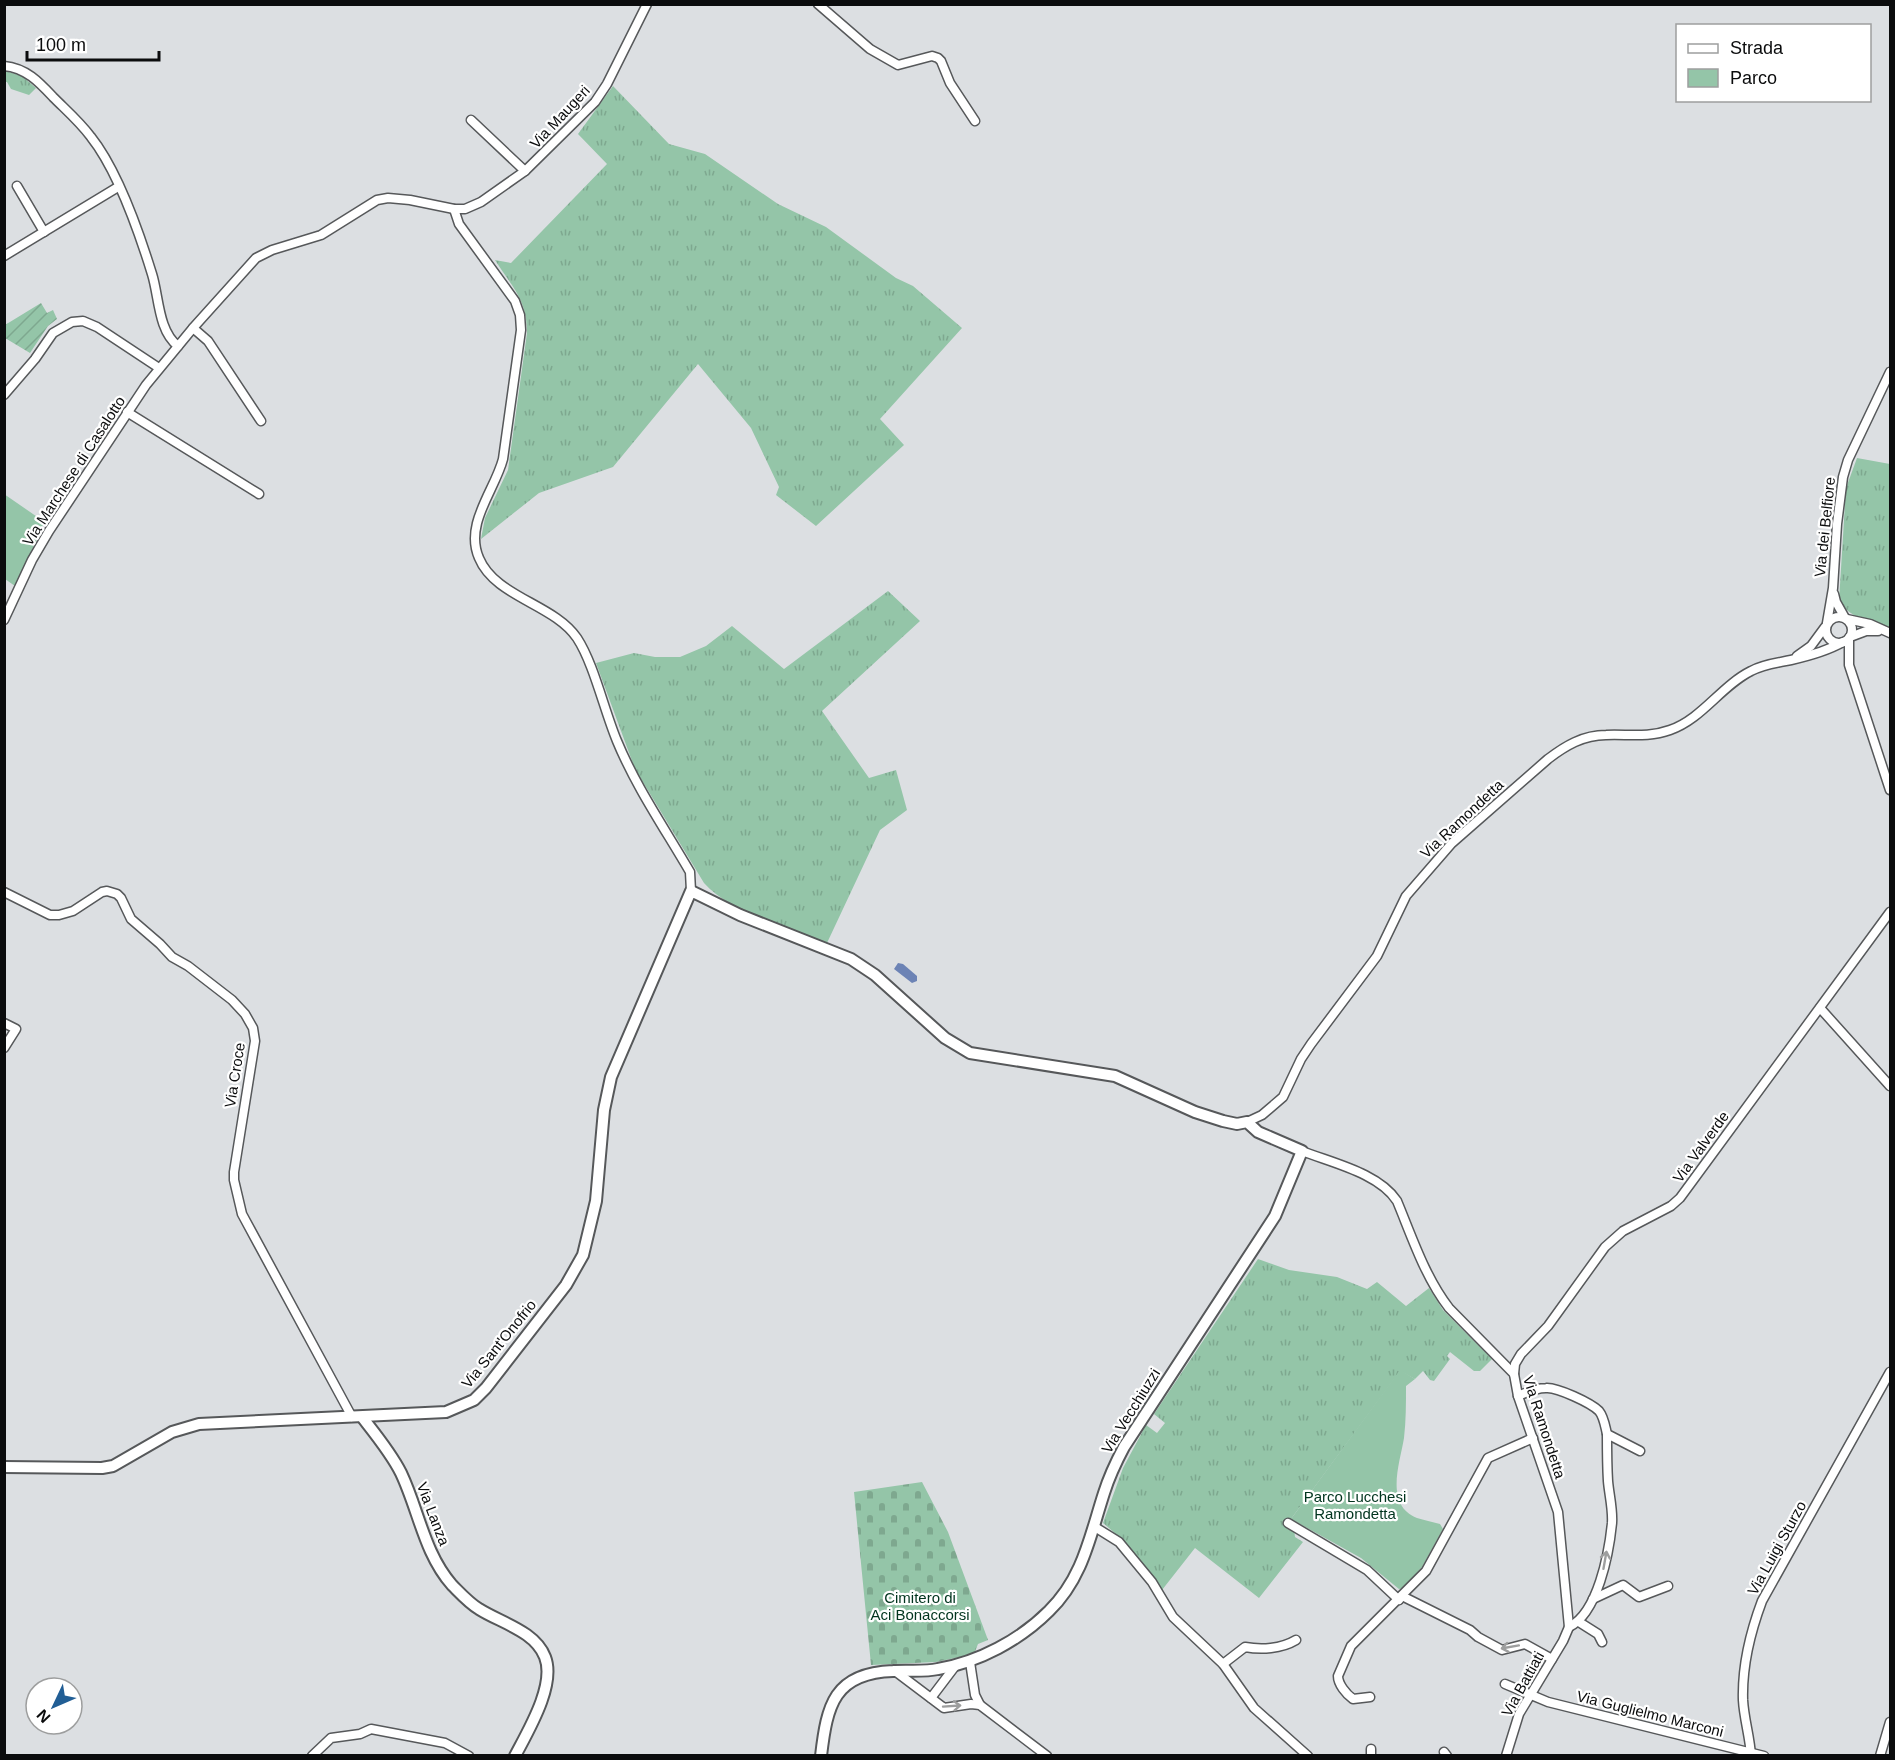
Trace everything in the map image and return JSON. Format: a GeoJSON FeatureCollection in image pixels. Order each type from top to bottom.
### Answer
{"type":"FeatureCollection","features":[{"type":"Feature","properties":{"kind":"main road"},"geometry":{"type":"LineString","coordinates":[[691,891],[740,915],[850,959],[875,975],[945,1038],[970,1053],[1115,1077],[1195,1112],[1237,1124],[1247,1122],[1258,1132],[1302,1151]]}},
{"type":"Feature","properties":{"kind":"main road","name":"Via Sant'Onofrio"},"geometry":{"type":"LineString","coordinates":[[4,1467],[102,1468],[113,1466],[172,1432],[199,1424],[446,1412],[474,1400],[486,1388],[566,1284],[583,1255],[596,1201],[604,1110],[611,1077],[691,891]]}},
{"type":"Feature","properties":{"kind":"main road","name":"Via Vecchiuzzi"},"geometry":{"type":"LineString","coordinates":[[821,1755],[826,1717],[838,1692],[854,1680],[869,1674],[895,1670],[936,1670],[970,1662],[1017,1636],[1050,1610],[1067,1591],[1079,1571],[1111,1474],[1124,1448],[1275,1216],[1302,1151]]}},
{"type":"Feature","properties":{"kind":"main road","name":"Via Lanza"},"geometry":{"type":"LineString","coordinates":[[357,1417],[388,1451],[401,1473],[428,1547],[450,1583],[480,1610],[529,1638],[545,1658],[546,1683],[536,1716],[515,1755]]}},
{"type":"Feature","properties":{"kind":"street","name":"Via Maugeri"},"geometry":{"type":"LineString","coordinates":[[454,209],[465,209],[481,202],[525,171],[595,102],[608,84],[647,4]]}},
{"type":"Feature","properties":{"kind":"street"},"geometry":{"type":"LineString","coordinates":[[818,4],[870,49],[898,65],[932,56],[938,58],[950,83],[975,121]]}},
{"type":"Feature","properties":{"kind":"street"},"geometry":{"type":"LineString","coordinates":[[5,66],[22,70],[38,82],[91,137],[102,154],[144,247],[166,328],[178,346]]}},
{"type":"Feature","properties":{"kind":"street"},"geometry":{"type":"LineString","coordinates":[[471,120],[525,171]]}},
{"type":"Feature","properties":{"kind":"street"},"geometry":{"type":"LineString","coordinates":[[17,186],[44,232]]}},
{"type":"Feature","properties":{"kind":"street"},"geometry":{"type":"LineString","coordinates":[[4,256],[118,187]]}},
{"type":"Feature","properties":{"kind":"street","name":"Via Marchese di Casalotto"},"geometry":{"type":"LineString","coordinates":[[4,620],[32,560],[49,531],[127,412],[178,346],[256,258],[272,250],[321,235],[376,200],[388,198],[410,200],[454,209]]}},
{"type":"Feature","properties":{"kind":"street"},"geometry":{"type":"LineString","coordinates":[[454,209],[459,224],[515,301],[520,315],[503,459],[499,474],[477,521],[475,540],[479,558],[487,571],[499,582],[566,625],[577,638],[630,769],[690,872],[691,891]]}},
{"type":"Feature","properties":{"kind":"street"},"geometry":{"type":"LineString","coordinates":[[4,395],[35,359],[53,333],[72,322],[82,321],[97,327],[159,369]]}},
{"type":"Feature","properties":{"kind":"street"},"geometry":{"type":"LineString","coordinates":[[194,328],[208,341],[261,421]]}},
{"type":"Feature","properties":{"kind":"street","name":"Via dei Belfiore"},"geometry":{"type":"LineString","coordinates":[[1826,625],[1833,588],[1843,477],[1848,460],[1890,372]]}},
{"type":"Feature","properties":{"kind":"street"},"geometry":{"type":"LineString","coordinates":[[127,412],[259,494]]}},
{"type":"Feature","properties":{"kind":"street"},"geometry":{"type":"LineString","coordinates":[[1833,588],[1836,602],[1851,626],[1844,641],[1849,665],[1890,790]]}},
{"type":"Feature","properties":{"kind":"street"},"geometry":{"type":"LineString","coordinates":[[1791,660],[1810,646],[1835,617],[1870,624],[1890,633]]}},
{"type":"Feature","properties":{"kind":"street"},"geometry":{"type":"LineString","coordinates":[[1826,625],[1829,639],[1835,643],[1866,631],[1890,633]]}},
{"type":"Feature","properties":{"kind":"street"},"geometry":{"type":"LineString","coordinates":[[1844,641],[1849,665]]}},
{"type":"Feature","properties":{"kind":"street","name":"Via Ramondetta"},"geometry":{"type":"LineString","coordinates":[[1247,1122],[1262,1115],[1283,1097],[1311,1044],[1377,956],[1406,896],[1452,843],[1548,759],[1563,747],[1591,737],[1644,736],[1672,730],[1702,710],[1738,678],[1764,665],[1791,660],[1844,641]]}},
{"type":"Feature","properties":{"kind":"street","name":"Via Croce"},"geometry":{"type":"LineString","coordinates":[[4,892],[50,915],[65,914],[102,892],[117,894],[128,916],[172,957],[188,966],[245,1014],[253,1028],[255,1041],[234,1172],[242,1214],[357,1417]]}},
{"type":"Feature","properties":{"kind":"street","name":"Via Valverde"},"geometry":{"type":"LineString","coordinates":[[1514,1374],[1515,1364],[1521,1354],[1548,1326],[1605,1247],[1623,1230],[1671,1206],[1680,1198],[1890,912]]}},
{"type":"Feature","properties":{"kind":"street"},"geometry":{"type":"LineString","coordinates":[[1820,1008],[1890,1086]]}},
{"type":"Feature","properties":{"kind":"street"},"geometry":{"type":"LineString","coordinates":[[4,1023],[16,1029],[4,1048]]}},
{"type":"Feature","properties":{"kind":"street","name":"Via Ramondetta"},"geometry":{"type":"LineString","coordinates":[[1302,1151],[1374,1180],[1391,1192],[1440,1297],[1514,1374],[1518,1396],[1558,1512],[1569,1627]]}},
{"type":"Feature","properties":{"kind":"street","name":"Via Luigi Sturzo"},"geometry":{"type":"LineString","coordinates":[[1751,1754],[1744,1710],[1744,1691],[1748,1642],[1762,1601],[1890,1372]]}},
{"type":"Feature","properties":{"kind":"street"},"geometry":{"type":"LineString","coordinates":[[1518,1396],[1549,1387],[1591,1406],[1604,1420],[1607,1434],[1612,1521],[1603,1571],[1593,1599],[1579,1622],[1569,1627]]}},
{"type":"Feature","properties":{"kind":"street"},"geometry":{"type":"LineString","coordinates":[[1607,1434],[1640,1451]]}},
{"type":"Feature","properties":{"kind":"street"},"geometry":{"type":"LineString","coordinates":[[1371,1697],[1353,1699],[1338,1681],[1351,1646],[1426,1571],[1488,1458],[1533,1438]]}},
{"type":"Feature","properties":{"kind":"street"},"geometry":{"type":"LineString","coordinates":[[1288,1523],[1367,1570],[1400,1598],[1470,1630],[1502,1650],[1525,1644],[1552,1659]]}},
{"type":"Feature","properties":{"kind":"street"},"geometry":{"type":"LineString","coordinates":[[1095,1527],[1119,1542],[1152,1582],[1173,1617],[1223,1664],[1249,1702],[1308,1755]]}},
{"type":"Feature","properties":{"kind":"street"},"geometry":{"type":"LineString","coordinates":[[1593,1599],[1623,1586],[1639,1597],[1668,1586]]}},
{"type":"Feature","properties":{"kind":"street"},"geometry":{"type":"LineString","coordinates":[[1579,1622],[1598,1634],[1602,1642]]}},
{"type":"Feature","properties":{"kind":"street","name":"Via Battiati"},"geometry":{"type":"LineString","coordinates":[[1506,1755],[1519,1714],[1569,1627]]}},
{"type":"Feature","properties":{"kind":"street"},"geometry":{"type":"LineString","coordinates":[[1223,1664],[1245,1647],[1255,1649],[1286,1647],[1296,1640]]}},
{"type":"Feature","properties":{"kind":"street"},"geometry":{"type":"LineString","coordinates":[[970,1662],[975,1695],[980,1706]]}},
{"type":"Feature","properties":{"kind":"street"},"geometry":{"type":"LineString","coordinates":[[931,1698],[956,1665]]}},
{"type":"Feature","properties":{"kind":"street"},"geometry":{"type":"LineString","coordinates":[[895,1670],[944,1708],[971,1704],[980,1706],[1047,1755]]}},
{"type":"Feature","properties":{"kind":"street","name":"Via Guglielmo Marconi"},"geometry":{"type":"LineString","coordinates":[[1505,1684],[1548,1702],[1751,1754],[1764,1755]]}},
{"type":"Feature","properties":{"kind":"street"},"geometry":{"type":"LineString","coordinates":[[1880,1755],[1890,1722]]}},
{"type":"Feature","properties":{"kind":"street"},"geometry":{"type":"LineString","coordinates":[[312,1755],[331,1738],[356,1735],[371,1729],[445,1743],[470,1755]]}},
{"type":"Feature","properties":{"kind":"green space"},"geometry":{"type":"Polygon","coordinates":[[[5,71],[22,76],[36,88],[29,95],[11,89],[5,82],[5,71]]]}},
{"type":"Feature","properties":{"kind":"green space"},"geometry":{"type":"Polygon","coordinates":[[[613,86],[669,144],[705,154],[778,204],[826,227],[896,278],[913,286],[962,328],[880,419],[904,445],[816,526],[776,495],[779,487],[751,428],[698,364],[613,467],[539,493],[481,539],[485,518],[508,470],[527,333],[521,302],[495,260],[511,263],[607,164],[578,134],[613,86]]]}},
{"type":"Feature","properties":{"kind":"green space"},"geometry":{"type":"Polygon","coordinates":[[[41,303],[47,313],[53,310],[57,319],[48,326],[30,353],[5,338],[5,325],[41,303]]]}},
{"type":"Feature","properties":{"kind":"green space"},"geometry":{"type":"Polygon","coordinates":[[[1857,458],[1890,464],[1890,629],[1855,616],[1839,601],[1846,488],[1857,458]]]}},
{"type":"Feature","properties":{"kind":"green space"},"geometry":{"type":"Polygon","coordinates":[[[4,494],[46,523],[37,531],[39,535],[15,586],[5,579],[4,494]]]}},
{"type":"Feature","properties":{"kind":"green space"},"geometry":{"type":"Polygon","coordinates":[[[888,591],[920,621],[822,711],[869,778],[896,770],[907,810],[880,830],[827,943],[745,911],[715,894],[704,883],[635,769],[596,663],[634,653],[655,657],[680,657],[706,646],[732,626],[784,669],[888,591]]]}},
{"type":"Feature","properties":{"kind":"green space"},"geometry":{"type":"Polygon","coordinates":[[[1258,1259],[1289,1270],[1337,1277],[1367,1289],[1377,1282],[1406,1306],[1429,1288],[1443,1310],[1492,1359],[1480,1371],[1474,1371],[1450,1352],[1447,1356],[1450,1359],[1434,1381],[1430,1380],[1423,1371],[1415,1379],[1400,1371],[1287,1525],[1294,1529],[1295,1537],[1303,1542],[1259,1598],[1195,1548],[1162,1590],[1142,1563],[1103,1523],[1123,1468],[1146,1425],[1157,1433],[1165,1423],[1154,1414],[1258,1259]]]}},
{"type":"Feature","properties":{"kind":"green space","name":"Parco Lucchesi Ramondetta"},"geometry":{"type":"Polygon","coordinates":[[[1400,1370],[1415,1379],[1406,1386],[1405,1432],[1398,1471],[1397,1494],[1400,1504],[1407,1512],[1417,1518],[1440,1524],[1443,1529],[1422,1567],[1403,1588],[1399,1589],[1361,1558],[1291,1519],[1400,1370]]]}},
{"type":"Feature","properties":{"kind":"green space","name":"Cimitero di Aci Bonaccorsi"},"geometry":{"type":"Polygon","coordinates":[[[922,1482],[948,1532],[988,1640],[978,1644],[974,1654],[936,1662],[871,1665],[854,1492],[922,1482]]]}},
{"type":"Feature","properties":{"kind":"water"},"geometry":{"type":"Polygon","coordinates":[[[898,963],[903,964],[917,976],[917,981],[912,983],[894,969],[898,963]]]}}]}
